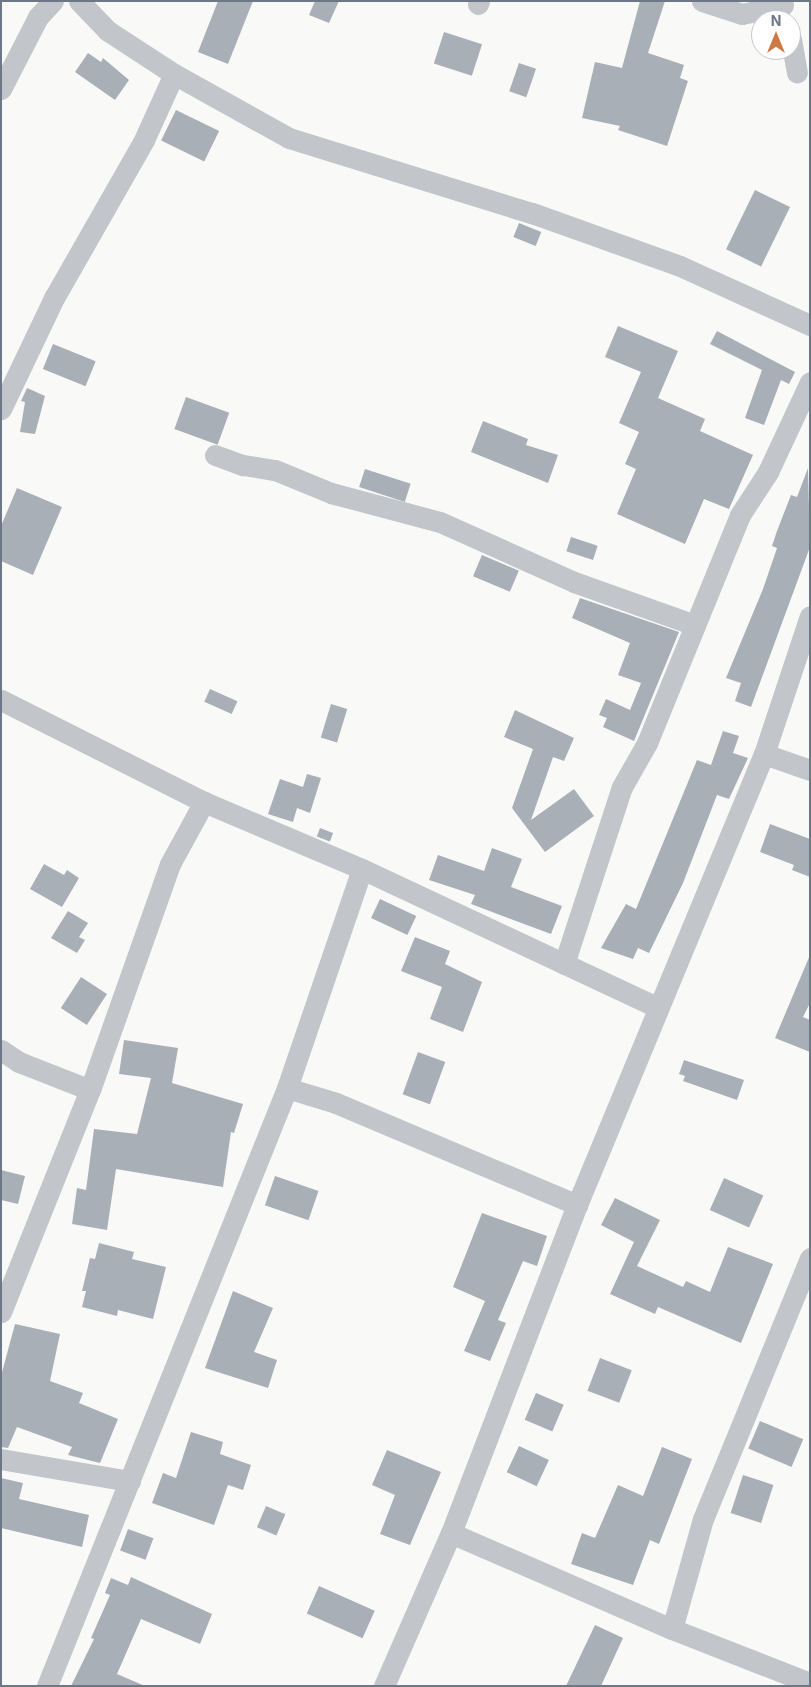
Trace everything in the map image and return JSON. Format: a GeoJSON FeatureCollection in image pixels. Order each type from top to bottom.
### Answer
{"type":"FeatureCollection","features":[{"type":"Feature","properties":{"kind":"street"},"geometry":{"type":"LineString","coordinates":[[1,90],[38,17],[53,1]]}},
{"type":"Feature","properties":{"kind":"street"},"geometry":{"type":"LineString","coordinates":[[80,1],[108,31],[174,74],[289,138],[532,212],[680,266],[810,325]]}},
{"type":"Feature","properties":{"kind":"street"},"geometry":{"type":"LineString","coordinates":[[702,1],[742,14],[784,9]]}},
{"type":"Feature","properties":{"kind":"street"},"geometry":{"type":"LineString","coordinates":[[795,60],[797,72]]}},
{"type":"Feature","properties":{"kind":"street"},"geometry":{"type":"LineString","coordinates":[[1,408],[54,298],[140,147],[174,74]]}},
{"type":"Feature","properties":{"kind":"street"},"geometry":{"type":"LineString","coordinates":[[564,964],[612,813],[647,743],[740,515],[768,472],[810,382]]}},
{"type":"Feature","properties":{"kind":"street"},"geometry":{"type":"LineString","coordinates":[[215,454],[243,465],[275,470],[331,494],[440,522],[574,582],[694,625]]}},
{"type":"Feature","properties":{"kind":"street"},"geometry":{"type":"LineString","coordinates":[[384,1686],[452,1533],[577,1205],[657,1007],[764,754],[810,616]]}},
{"type":"Feature","properties":{"kind":"street"},"geometry":{"type":"LineString","coordinates":[[1,700],[204,802],[362,870],[657,1007]]}},
{"type":"Feature","properties":{"kind":"street"},"geometry":{"type":"LineString","coordinates":[[764,754],[810,770]]}},
{"type":"Feature","properties":{"kind":"street"},"geometry":{"type":"LineString","coordinates":[[1,1312],[90,1090],[170,864],[204,802]]}},
{"type":"Feature","properties":{"kind":"street"},"geometry":{"type":"LineString","coordinates":[[47,1686],[287,1088],[362,870]]}},
{"type":"Feature","properties":{"kind":"street"},"geometry":{"type":"LineString","coordinates":[[1,1050],[19,1062],[90,1090]]}},
{"type":"Feature","properties":{"kind":"street"},"geometry":{"type":"LineString","coordinates":[[287,1088],[336,1103],[577,1205]]}},
{"type":"Feature","properties":{"kind":"street"},"geometry":{"type":"LineString","coordinates":[[672,1629],[702,1519],[810,1258]]}},
{"type":"Feature","properties":{"kind":"street"},"geometry":{"type":"LineString","coordinates":[[1,1460],[130,1481]]}},
{"type":"Feature","properties":{"kind":"street"},"geometry":{"type":"LineString","coordinates":[[452,1533],[672,1629],[810,1683]]}},
{"type":"Feature","properties":{"kind":"building"},"geometry":{"type":"Polygon","coordinates":[[[218,1],[253,1],[228,64],[198,52],[218,1]]]}},
{"type":"Feature","properties":{"kind":"building"},"geometry":{"type":"Polygon","coordinates":[[[315,1],[339,1],[329,23],[309,15],[315,1]]]}},
{"type":"Feature","properties":{"kind":"building"},"geometry":{"type":"Polygon","coordinates":[[[640,1],[665,1],[648,53],[684,65],[680,78],[688,81],[667,146],[618,130],[620,126],[582,118],[595,62],[622,68],[640,1]]]}},
{"type":"Feature","properties":{"kind":"building"},"geometry":{"type":"Polygon","coordinates":[[[444,32],[482,44],[472,76],[434,63],[444,32]]]}},
{"type":"Feature","properties":{"kind":"building"},"geometry":{"type":"Polygon","coordinates":[[[88,53],[101,62],[103,58],[129,80],[115,100],[75,72],[88,53]]]}},
{"type":"Feature","properties":{"kind":"building"},"geometry":{"type":"Polygon","coordinates":[[[519,63],[536,69],[526,97],[509,91],[519,63]]]}},
{"type":"Feature","properties":{"kind":"building"},"geometry":{"type":"Polygon","coordinates":[[[176,110],[219,131],[204,162],[161,141],[176,110]]]}},
{"type":"Feature","properties":{"kind":"building"},"geometry":{"type":"Polygon","coordinates":[[[755,190],[790,207],[761,266],[726,249],[755,190]]]}},
{"type":"Feature","properties":{"kind":"building"},"geometry":{"type":"Polygon","coordinates":[[[519,223],[541,232],[536,246],[513,237],[519,223]]]}},
{"type":"Feature","properties":{"kind":"building"},"geometry":{"type":"Polygon","coordinates":[[[618,326],[678,351],[658,398],[705,419],[700,431],[753,455],[729,509],[704,499],[685,544],[617,514],[636,469],[625,464],[639,432],[619,423],[641,372],[605,357],[618,326]]]}},
{"type":"Feature","properties":{"kind":"building"},"geometry":{"type":"Polygon","coordinates":[[[717,331],[795,372],[789,384],[781,380],[764,425],[745,418],[762,370],[710,344],[717,331]]]}},
{"type":"Feature","properties":{"kind":"building"},"geometry":{"type":"Polygon","coordinates":[[[53,344],[96,361],[86,386],[43,369],[53,344]]]}},
{"type":"Feature","properties":{"kind":"building"},"geometry":{"type":"Polygon","coordinates":[[[27,388],[45,396],[35,434],[20,432],[25,402],[21,401],[27,388]]]}},
{"type":"Feature","properties":{"kind":"building"},"geometry":{"type":"Polygon","coordinates":[[[186,397],[229,413],[218,445],[174,429],[186,397]]]}},
{"type":"Feature","properties":{"kind":"building"},"geometry":{"type":"Polygon","coordinates":[[[483,421],[528,439],[526,445],[558,455],[548,483],[471,452],[483,421]]]}},
{"type":"Feature","properties":{"kind":"building"},"geometry":{"type":"Polygon","coordinates":[[[808,468],[810,547],[751,707],[735,701],[741,683],[726,678],[763,589],[777,548],[772,546],[791,495],[797,497],[808,468]]]}},
{"type":"Feature","properties":{"kind":"building"},"geometry":{"type":"Polygon","coordinates":[[[365,469],[411,484],[405,502],[359,487],[365,469]]]}},
{"type":"Feature","properties":{"kind":"building"},"geometry":{"type":"Polygon","coordinates":[[[17,488],[62,507],[33,575],[1,561],[1,526],[17,488]]]}},
{"type":"Feature","properties":{"kind":"building"},"geometry":{"type":"Polygon","coordinates":[[[571,537],[598,546],[593,560],[566,551],[571,537]]]}},
{"type":"Feature","properties":{"kind":"building"},"geometry":{"type":"Polygon","coordinates":[[[482,555],[519,571],[510,592],[473,576],[482,555]]]}},
{"type":"Feature","properties":{"kind":"building"},"geometry":{"type":"Polygon","coordinates":[[[580,598],[679,632],[634,741],[603,727],[607,718],[599,715],[606,699],[630,710],[641,683],[618,675],[630,643],[572,618],[580,598]]]}},
{"type":"Feature","properties":{"kind":"building"},"geometry":{"type":"Polygon","coordinates":[[[210,689],[237,701],[232,714],[204,702],[210,689]]]}},
{"type":"Feature","properties":{"kind":"building"},"geometry":{"type":"Polygon","coordinates":[[[331,704],[347,709],[337,742],[321,737],[331,704]]]}},
{"type":"Feature","properties":{"kind":"building"},"geometry":{"type":"Polygon","coordinates":[[[515,710],[574,738],[564,761],[553,757],[531,820],[574,789],[594,816],[545,852],[512,808],[533,749],[504,737],[515,710]]]}},
{"type":"Feature","properties":{"kind":"building"},"geometry":{"type":"Polygon","coordinates":[[[723,731],[739,736],[733,753],[748,758],[729,799],[717,795],[683,883],[649,953],[638,948],[633,959],[601,948],[626,904],[636,909],[697,760],[711,765],[723,731]]]}},
{"type":"Feature","properties":{"kind":"building"},"geometry":{"type":"Polygon","coordinates":[[[307,774],[321,778],[310,813],[297,808],[293,822],[268,814],[280,779],[303,787],[307,774]]]}},
{"type":"Feature","properties":{"kind":"building"},"geometry":{"type":"Polygon","coordinates":[[[770,824],[810,839],[810,877],[792,870],[794,865],[760,852],[770,824]]]}},
{"type":"Feature","properties":{"kind":"building"},"geometry":{"type":"Polygon","coordinates":[[[320,828],[333,833],[330,841],[317,836],[320,828]]]}},
{"type":"Feature","properties":{"kind":"building"},"geometry":{"type":"Polygon","coordinates":[[[492,848],[522,859],[511,887],[562,906],[551,934],[471,904],[475,895],[429,880],[438,855],[484,871],[492,848]]]}},
{"type":"Feature","properties":{"kind":"building"},"geometry":{"type":"Polygon","coordinates":[[[44,864],[64,875],[67,870],[79,878],[62,907],[30,889],[44,864]]]}},
{"type":"Feature","properties":{"kind":"building"},"geometry":{"type":"Polygon","coordinates":[[[380,899],[416,916],[407,935],[371,918],[380,899]]]}},
{"type":"Feature","properties":{"kind":"building"},"geometry":{"type":"Polygon","coordinates":[[[68,911],[88,923],[79,937],[85,940],[77,953],[51,938],[68,911]]]}},
{"type":"Feature","properties":{"kind":"building"},"geometry":{"type":"Polygon","coordinates":[[[415,937],[450,951],[445,964],[482,982],[463,1032],[430,1019],[442,987],[401,971],[415,937]]]}},
{"type":"Feature","properties":{"kind":"building"},"geometry":{"type":"Polygon","coordinates":[[[810,955],[810,1003],[803,1017],[810,1020],[810,1052],[775,1038],[810,955]]]}},
{"type":"Feature","properties":{"kind":"building"},"geometry":{"type":"Polygon","coordinates":[[[81,977],[107,994],[87,1025],[61,1008],[81,977]]]}},
{"type":"Feature","properties":{"kind":"building"},"geometry":{"type":"Polygon","coordinates":[[[124,1040],[178,1048],[172,1083],[243,1104],[234,1133],[231,1132],[223,1187],[116,1169],[107,1230],[72,1224],[77,1188],[86,1190],[94,1129],[137,1134],[151,1078],[119,1074],[124,1040]]]}},
{"type":"Feature","properties":{"kind":"building"},"geometry":{"type":"Polygon","coordinates":[[[418,1052],[445,1062],[430,1104],[403,1094],[418,1052]]]}},
{"type":"Feature","properties":{"kind":"building"},"geometry":{"type":"Polygon","coordinates":[[[684,1060],[744,1080],[737,1100],[683,1081],[685,1076],[679,1074],[684,1060]]]}},
{"type":"Feature","properties":{"kind":"building"},"geometry":{"type":"Polygon","coordinates":[[[1,1170],[25,1176],[18,1204],[1,1200],[1,1170]]]}},
{"type":"Feature","properties":{"kind":"building"},"geometry":{"type":"Polygon","coordinates":[[[275,1176],[318,1191],[308,1220],[265,1205],[275,1176]]]}},
{"type":"Feature","properties":{"kind":"building"},"geometry":{"type":"Polygon","coordinates":[[[724,1178],[763,1195],[749,1227],[710,1210],[724,1178]]]}},
{"type":"Feature","properties":{"kind":"building"},"geometry":{"type":"Polygon","coordinates":[[[615,1198],[660,1220],[637,1266],[683,1287],[686,1281],[710,1292],[728,1247],[773,1264],[741,1343],[658,1307],[655,1314],[610,1294],[634,1242],[601,1225],[615,1198]]]}},
{"type":"Feature","properties":{"kind":"building"},"geometry":{"type":"Polygon","coordinates":[[[482,1213],[547,1236],[537,1266],[523,1261],[498,1320],[506,1323],[490,1361],[464,1351],[485,1301],[453,1287],[482,1213]]]}},
{"type":"Feature","properties":{"kind":"building"},"geometry":{"type":"Polygon","coordinates":[[[99,1243],[134,1252],[132,1259],[166,1267],[153,1319],[118,1310],[117,1316],[82,1307],[86,1291],[82,1291],[90,1258],[95,1259],[99,1243]]]}},
{"type":"Feature","properties":{"kind":"building"},"geometry":{"type":"Polygon","coordinates":[[[233,1291],[273,1308],[254,1352],[277,1360],[268,1388],[205,1368],[233,1291]]]}},
{"type":"Feature","properties":{"kind":"building"},"geometry":{"type":"Polygon","coordinates":[[[15,1324],[60,1334],[50,1381],[83,1393],[79,1403],[118,1419],[100,1463],[68,1455],[72,1447],[17,1427],[8,1448],[1,1447],[1,1376],[15,1324]]]}},
{"type":"Feature","properties":{"kind":"building"},"geometry":{"type":"Polygon","coordinates":[[[600,1358],[632,1370],[619,1403],[587,1391],[600,1358]]]}},
{"type":"Feature","properties":{"kind":"building"},"geometry":{"type":"Polygon","coordinates":[[[536,1393],[564,1405],[552,1431],[525,1420],[536,1393]]]}},
{"type":"Feature","properties":{"kind":"building"},"geometry":{"type":"Polygon","coordinates":[[[760,1421],[803,1439],[792,1467],[748,1449],[760,1421]]]}},
{"type":"Feature","properties":{"kind":"building"},"geometry":{"type":"Polygon","coordinates":[[[191,1432],[223,1442],[220,1454],[251,1465],[243,1490],[228,1485],[214,1525],[152,1503],[163,1473],[176,1478],[191,1432]]]}},
{"type":"Feature","properties":{"kind":"building"},"geometry":{"type":"Polygon","coordinates":[[[519,1446],[549,1460],[537,1486],[507,1472],[519,1446]]]}},
{"type":"Feature","properties":{"kind":"building"},"geometry":{"type":"Polygon","coordinates":[[[662,1447],[692,1459],[659,1544],[650,1540],[633,1585],[571,1564],[582,1533],[595,1538],[618,1485],[643,1496],[662,1447]]]}},
{"type":"Feature","properties":{"kind":"building"},"geometry":{"type":"Polygon","coordinates":[[[387,1450],[441,1472],[410,1545],[380,1534],[395,1495],[372,1485],[387,1450]]]}},
{"type":"Feature","properties":{"kind":"building"},"geometry":{"type":"Polygon","coordinates":[[[743,1475],[773,1485],[761,1523],[731,1513],[743,1475]]]}},
{"type":"Feature","properties":{"kind":"building"},"geometry":{"type":"Polygon","coordinates":[[[1,1478],[23,1483],[19,1499],[89,1515],[82,1547],[1,1528],[1,1478]]]}},
{"type":"Feature","properties":{"kind":"building"},"geometry":{"type":"Polygon","coordinates":[[[266,1506],[285,1514],[276,1535],[257,1527],[266,1506]]]}},
{"type":"Feature","properties":{"kind":"building"},"geometry":{"type":"Polygon","coordinates":[[[128,1529],[153,1538],[146,1560],[120,1551],[128,1529]]]}},
{"type":"Feature","properties":{"kind":"building"},"geometry":{"type":"Polygon","coordinates":[[[131,1577],[212,1614],[200,1644],[141,1619],[117,1674],[145,1686],[71,1686],[94,1639],[91,1638],[110,1595],[105,1593],[111,1578],[128,1585],[131,1577]]]}},
{"type":"Feature","properties":{"kind":"building"},"geometry":{"type":"Polygon","coordinates":[[[319,1586],[375,1611],[363,1638],[307,1613],[319,1586]]]}},
{"type":"Feature","properties":{"kind":"building"},"geometry":{"type":"Polygon","coordinates":[[[595,1625],[623,1638],[601,1686],[566,1686],[595,1625]]]}}]}
